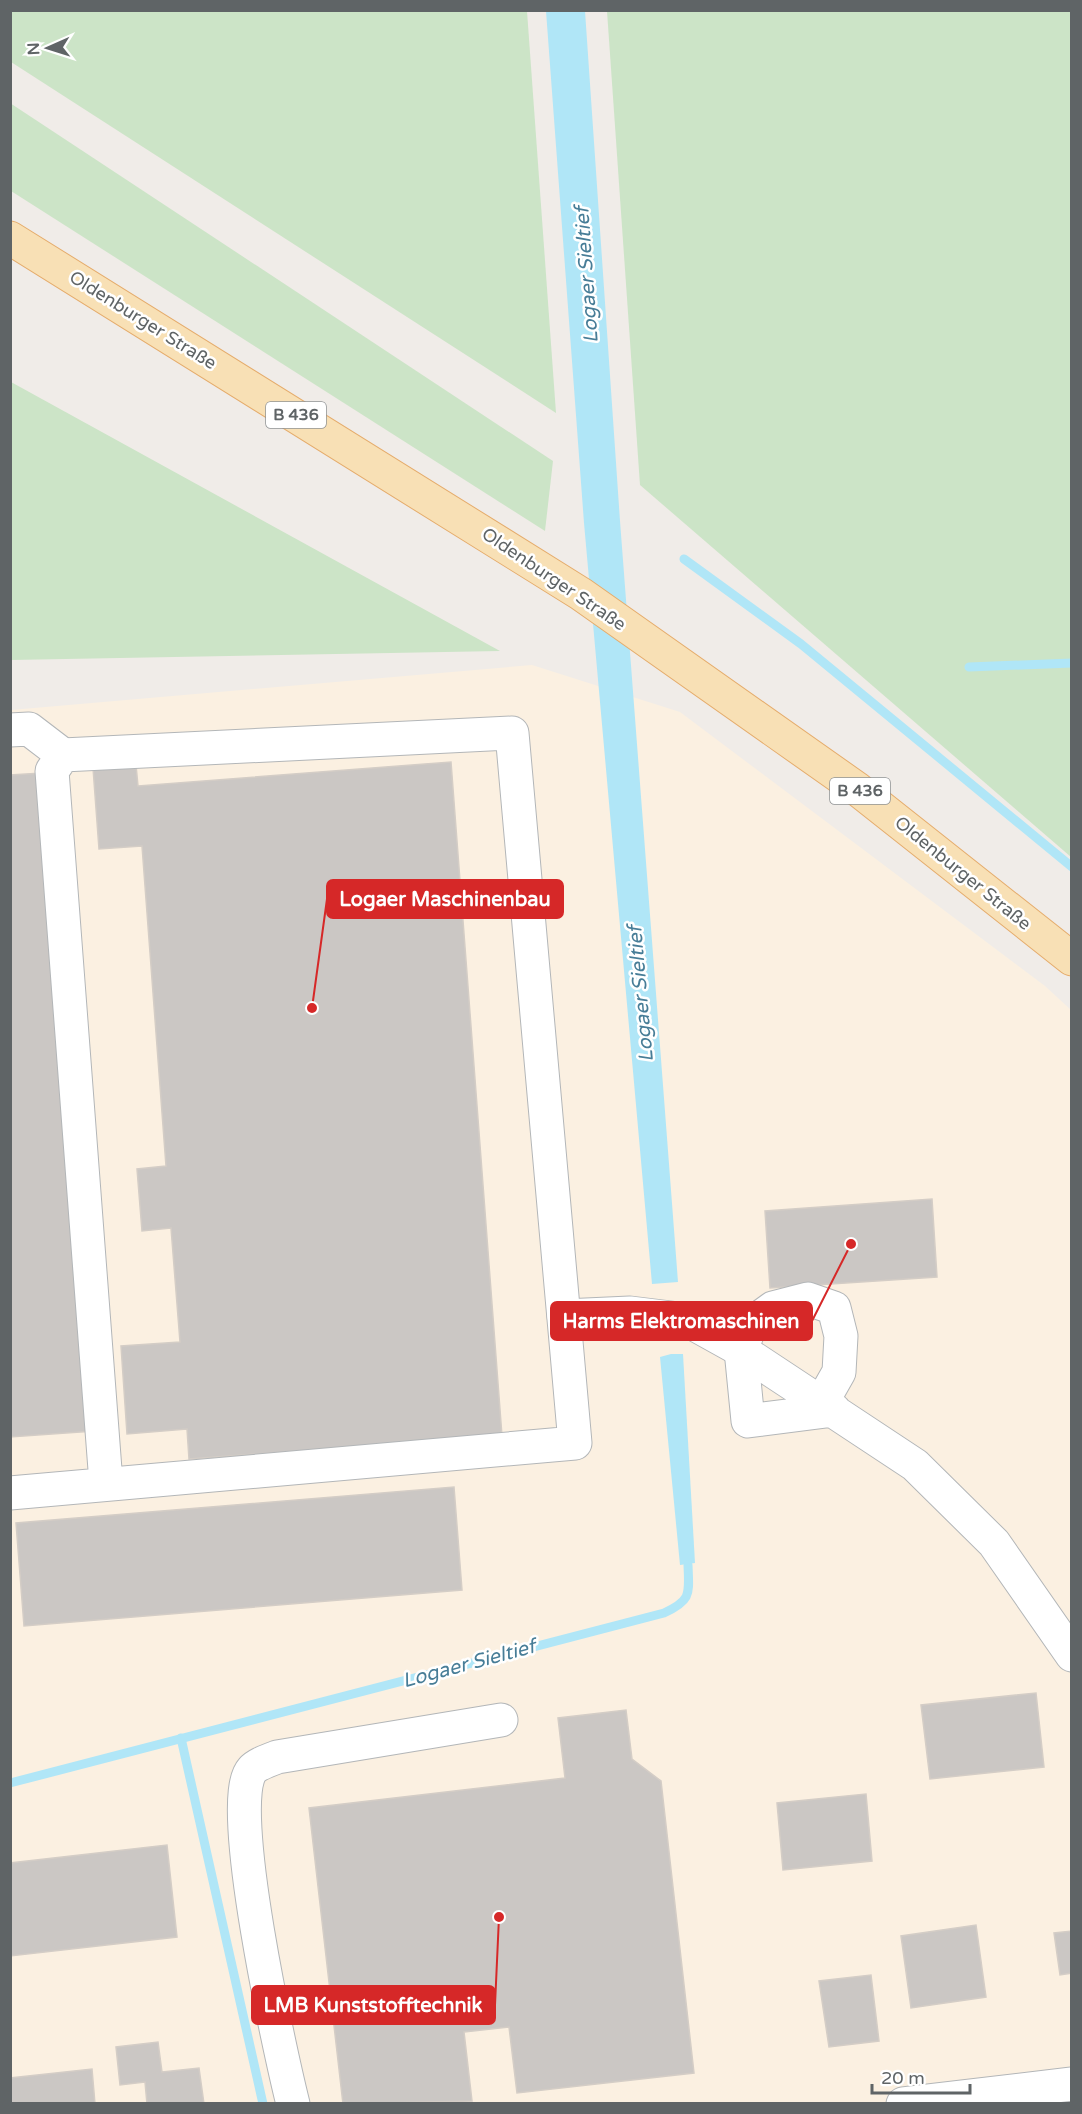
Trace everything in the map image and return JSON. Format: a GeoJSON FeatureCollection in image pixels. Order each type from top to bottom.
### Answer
{"type":"FeatureCollection","features":[{"type":"Feature","properties":{"kind":"main road","name":"Oldenburger Straße"},"geometry":{"type":"LineString","coordinates":[[10,238],[581,594],[856,788],[1071,959]]}},
{"type":"Feature","properties":{"kind":"street"},"geometry":{"type":"LineString","coordinates":[[10,730],[29,729],[63,755],[512,733],[575,1443],[10,1493]]}},
{"type":"Feature","properties":{"kind":"street"},"geometry":{"type":"LineString","coordinates":[[63,755],[52,771],[106,1483]]}},
{"type":"Feature","properties":{"kind":"street"},"geometry":{"type":"LineString","coordinates":[[808,1299],[834,1308],[841,1336],[839,1372],[828,1406],[748,1421],[741,1350],[751,1324],[773,1308],[808,1299]]}},
{"type":"Feature","properties":{"kind":"street"},"geometry":{"type":"LineString","coordinates":[[564,1316],[630,1312],[687,1320],[741,1350],[828,1406],[915,1465],[994,1543],[1071,1655]]}},
{"type":"Feature","properties":{"kind":"street"},"geometry":{"type":"LineString","coordinates":[[293,2103],[277,2042],[251,1896],[245,1813],[247,1783],[252,1769],[277,1757],[501,1720]]}},
{"type":"Feature","properties":{"kind":"street"},"geometry":{"type":"LineString","coordinates":[[913,2103],[1071,2084]]}},
{"type":"Feature","properties":{"kind":"shaded area"},"geometry":{"type":"Polygon","coordinates":[[[532,665],[680,712],[1045,986],[1071,1010],[1071,2103],[11,2104],[11,710],[532,665]]]}},
{"type":"Feature","properties":{"kind":"green space"},"geometry":{"type":"Polygon","coordinates":[[[10,11],[527,11],[556,413],[11,62],[10,11]]]}},
{"type":"Feature","properties":{"kind":"green space"},"geometry":{"type":"Polygon","coordinates":[[[607,11],[1071,11],[1071,857],[640,485],[607,11]]]}},
{"type":"Feature","properties":{"kind":"green space"},"geometry":{"type":"Polygon","coordinates":[[[10,103],[553,461],[545,531],[11,191],[10,103]]]}},
{"type":"Feature","properties":{"kind":"green space"},"geometry":{"type":"Polygon","coordinates":[[[11,382],[500,651],[11,660],[11,382]]]}},
{"type":"Feature","properties":{"kind":"water"},"geometry":{"type":"Polygon","coordinates":[[[546,11],[585,11],[620,521],[678,1282],[652,1284],[584,523],[546,11]]]}},
{"type":"Feature","properties":{"kind":"water"},"geometry":{"type":"Polygon","coordinates":[[[683,1354],[695,1563],[680,1565],[660,1357],[683,1354]]]}},
{"type":"Feature","properties":{"kind":"building"},"geometry":{"type":"Polygon","coordinates":[[[451,762],[502,1436],[189,1459],[187,1429],[127,1434],[121,1346],[180,1342],[171,1228],[142,1231],[137,1169],[166,1166],[142,846],[99,849],[93,768],[136,765],[138,786],[451,762]]]}},
{"type":"Feature","properties":{"kind":"building"},"geometry":{"type":"Polygon","coordinates":[[[42,773],[94,1431],[10,1437],[10,775],[42,773]]]}},
{"type":"Feature","properties":{"kind":"building"},"geometry":{"type":"Polygon","coordinates":[[[932,1199],[937,1277],[770,1288],[765,1211],[932,1199]]]}},
{"type":"Feature","properties":{"kind":"building"},"geometry":{"type":"Polygon","coordinates":[[[454,1487],[462,1590],[24,1626],[16,1523],[454,1487]]]}},
{"type":"Feature","properties":{"kind":"building"},"geometry":{"type":"Polygon","coordinates":[[[1036,1693],[1044,1767],[930,1779],[921,1705],[1036,1693]]]}},
{"type":"Feature","properties":{"kind":"building"},"geometry":{"type":"Polygon","coordinates":[[[626,1710],[632,1759],[661,1781],[694,2073],[517,2093],[509,2027],[464,2032],[472,2101],[343,2104],[309,1808],[565,1778],[558,1718],[626,1710]]]}},
{"type":"Feature","properties":{"kind":"building"},"geometry":{"type":"Polygon","coordinates":[[[866,1794],[872,1861],[783,1870],[777,1803],[866,1794]]]}},
{"type":"Feature","properties":{"kind":"building"},"geometry":{"type":"Polygon","coordinates":[[[167,1845],[177,1937],[10,1956],[10,1863],[167,1845]]]}},
{"type":"Feature","properties":{"kind":"building"},"geometry":{"type":"Polygon","coordinates":[[[976,1925],[986,1997],[911,2008],[901,1936],[976,1925]]]}},
{"type":"Feature","properties":{"kind":"building"},"geometry":{"type":"Polygon","coordinates":[[[1072,1931],[1072,1973],[1060,1975],[1054,1933],[1072,1931]]]}},
{"type":"Feature","properties":{"kind":"building"},"geometry":{"type":"Polygon","coordinates":[[[871,1975],[879,2041],[829,2047],[819,1981],[871,1975]]]}},
{"type":"Feature","properties":{"kind":"building"},"geometry":{"type":"Polygon","coordinates":[[[158,2042],[162,2072],[199,2068],[204,2104],[147,2104],[145,2082],[120,2085],[116,2047],[158,2042]]]}},
{"type":"Feature","properties":{"kind":"building"},"geometry":{"type":"Polygon","coordinates":[[[92,2069],[95,2104],[10,2104],[10,2078],[92,2069]]]}},
{"type":"Feature","properties":{"kind":"waterway"},"geometry":{"type":"LineString","coordinates":[[684,559],[801,644],[1072,867]]}},
{"type":"Feature","properties":{"kind":"waterway"},"geometry":{"type":"LineString","coordinates":[[969,667],[1072,663]]}},
{"type":"Feature","properties":{"kind":"waterway","name":"Logaer Sieltief"},"geometry":{"type":"LineString","coordinates":[[10,1783],[664,1613],[680,1604],[687,1595],[688,1565]]}},
{"type":"Feature","properties":{"kind":"waterway"},"geometry":{"type":"LineString","coordinates":[[181,1738],[263,2104]]}},
{"type":"Feature","properties":{"kind":"place","name":"Logaer Maschinenbau"},"geometry":{"type":"Point","coordinates":[312,1008]}},
{"type":"Feature","properties":{"kind":"place","name":"Harms Elektromaschinen"},"geometry":{"type":"Point","coordinates":[851,1244]}},
{"type":"Feature","properties":{"kind":"place","name":"LMB Kunststofftechnik"},"geometry":{"type":"Point","coordinates":[499,1917]}}]}
